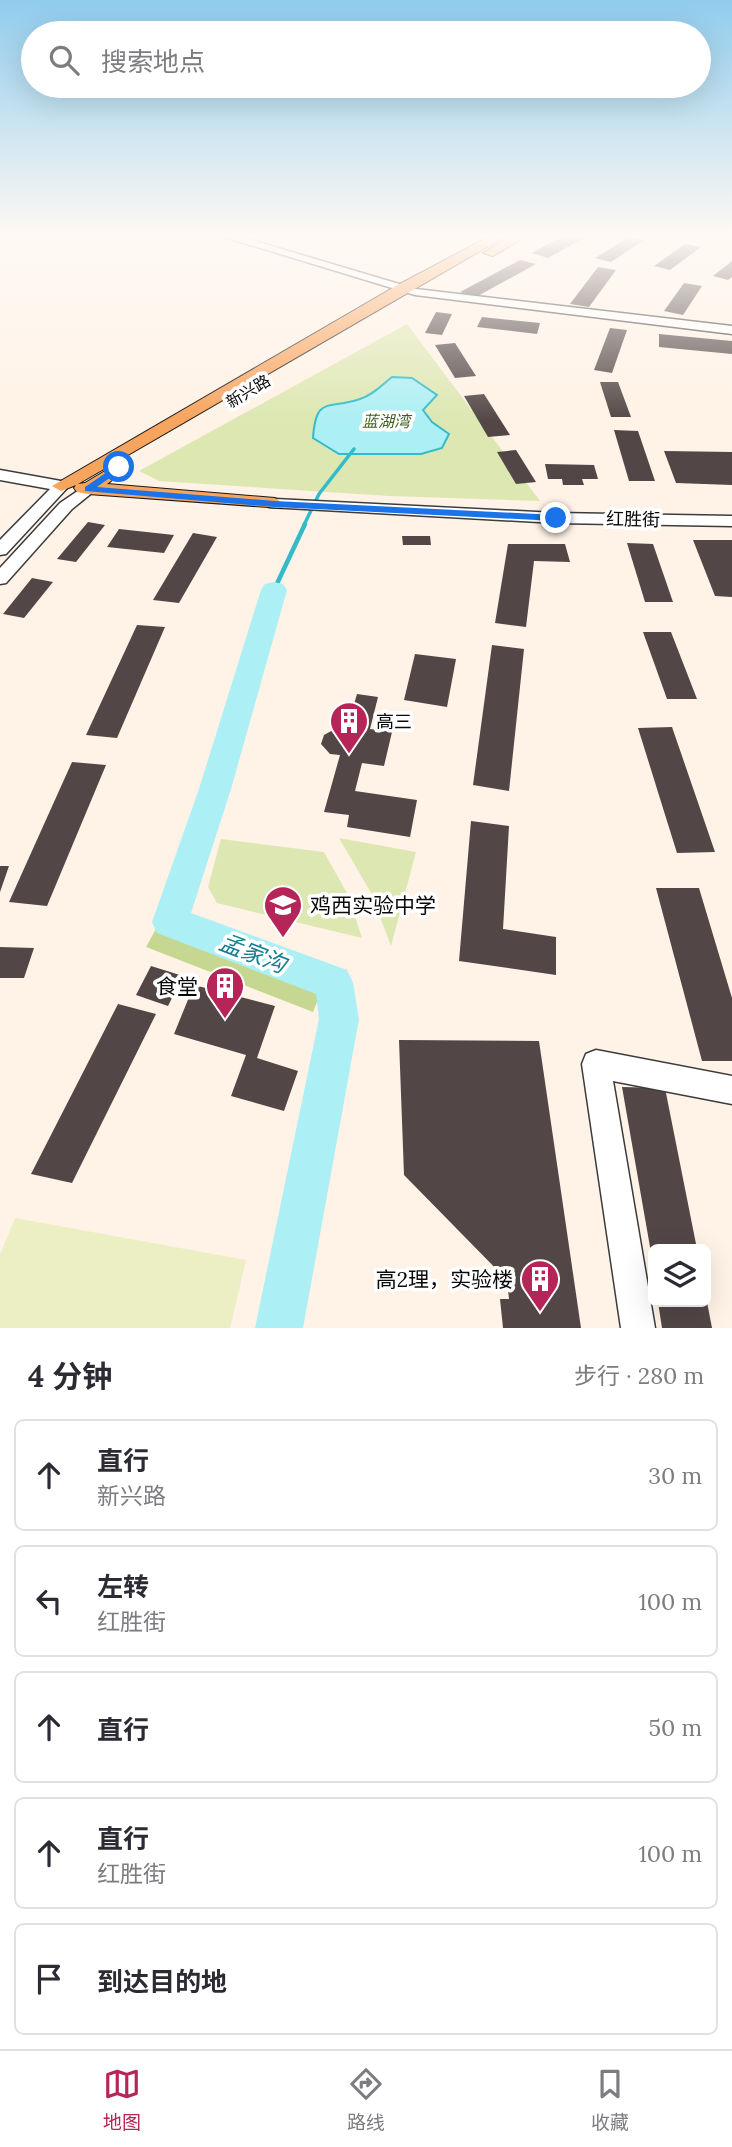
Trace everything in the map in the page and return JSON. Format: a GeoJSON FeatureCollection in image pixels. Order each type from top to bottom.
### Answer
{"type":"FeatureCollection","features":[{"type":"Feature","properties":{"kind":"main road","name":"新兴路"},"geometry":{"type":"LineString","coordinates":[[61,486],[394,298]]}},
{"type":"Feature","properties":{"kind":"main road","name":"新兴路"},"geometry":{"type":"LineString","coordinates":[[88,489],[119,467],[395,298]]}},
{"type":"Feature","properties":{"kind":"main road"},"geometry":{"type":"LineString","coordinates":[[61,486],[275,504]]}},
{"type":"Feature","properties":{"kind":"street"},"geometry":{"type":"LineString","coordinates":[[473,298],[732,330]]}},
{"type":"Feature","properties":{"kind":"street"},"geometry":{"type":"LineString","coordinates":[[0,475],[61,486]]}},
{"type":"Feature","properties":{"kind":"street","name":"新兴路"},"geometry":{"type":"LineString","coordinates":[[0,550],[61,486]]}},
{"type":"Feature","properties":{"kind":"street","name":"新兴路"},"geometry":{"type":"LineString","coordinates":[[0,579],[66,506],[88,489]]}},
{"type":"Feature","properties":{"kind":"street"},"geometry":{"type":"LineString","coordinates":[[275,504],[367,509]]}},
{"type":"Feature","properties":{"kind":"street","name":"红胜街"},"geometry":{"type":"LineString","coordinates":[[367,509],[556,518],[732,521]]}},
{"type":"Feature","properties":{"kind":"street"},"geometry":{"type":"LineString","coordinates":[[638,1328],[596,1064],[732,1090]]}},
{"type":"Feature","properties":{"kind":"green space","name":"蓝湖湾"},"geometry":{"type":"Polygon","coordinates":[[[407,324],[540,501],[389,496],[159,481],[139,471],[407,324]]]}},
{"type":"Feature","properties":{"kind":"green space"},"geometry":{"type":"Polygon","coordinates":[[[339,838],[416,852],[391,946],[370,891],[339,838]]]}},
{"type":"Feature","properties":{"kind":"green space"},"geometry":{"type":"Polygon","coordinates":[[[221,839],[324,852],[348,895],[362,938],[217,903],[208,887],[221,839]]]}},
{"type":"Feature","properties":{"kind":"green space"},"geometry":{"type":"Polygon","coordinates":[[[157,927],[322,989],[313,1012],[146,947],[157,927]]]}},
{"type":"Feature","properties":{"kind":"green space"},"geometry":{"type":"Polygon","coordinates":[[[15,1218],[246,1260],[230,1328],[0,1328],[0,1255],[15,1218]]]}},
{"type":"Feature","properties":{"kind":"water","name":"蓝湖湾"},"geometry":{"type":"Polygon","coordinates":[[[392,377],[412,378],[437,395],[423,410],[432,422],[449,434],[442,448],[421,454],[339,454],[313,438],[317,415],[326,406],[365,397],[392,377]]]}},
{"type":"Feature","properties":{"kind":"building"},"geometry":{"type":"Polygon","coordinates":[[[575,298],[596,298],[589,307],[570,304],[575,298]]]}},
{"type":"Feature","properties":{"kind":"building"},"geometry":{"type":"Polygon","coordinates":[[[673,298],[694,298],[683,315],[664,311],[673,298]]]}},
{"type":"Feature","properties":{"kind":"building"},"geometry":{"type":"Polygon","coordinates":[[[436,312],[452,314],[442,335],[425,333],[436,312]]]}},
{"type":"Feature","properties":{"kind":"building"},"geometry":{"type":"Polygon","coordinates":[[[482,317],[540,323],[537,334],[477,327],[482,317]]]}},
{"type":"Feature","properties":{"kind":"building"},"geometry":{"type":"Polygon","coordinates":[[[610,328],[627,330],[612,373],[594,370],[610,328]]]}},
{"type":"Feature","properties":{"kind":"building"},"geometry":{"type":"Polygon","coordinates":[[[659,334],[732,341],[732,354],[659,347],[659,334]]]}},
{"type":"Feature","properties":{"kind":"building"},"geometry":{"type":"Polygon","coordinates":[[[455,343],[476,376],[455,378],[435,345],[455,343]]]}},
{"type":"Feature","properties":{"kind":"building"},"geometry":{"type":"Polygon","coordinates":[[[600,382],[618,382],[631,417],[611,417],[600,382]]]}},
{"type":"Feature","properties":{"kind":"building"},"geometry":{"type":"Polygon","coordinates":[[[484,394],[510,435],[488,437],[464,396],[484,394]]]}},
{"type":"Feature","properties":{"kind":"building"},"geometry":{"type":"Polygon","coordinates":[[[614,430],[638,431],[655,481],[629,481],[614,430]]]}},
{"type":"Feature","properties":{"kind":"building"},"geometry":{"type":"Polygon","coordinates":[[[516,450],[536,482],[516,484],[497,452],[516,450]]]}},
{"type":"Feature","properties":{"kind":"building"},"geometry":{"type":"Polygon","coordinates":[[[664,451],[732,452],[732,485],[676,483],[664,451]]]}},
{"type":"Feature","properties":{"kind":"building"},"geometry":{"type":"Polygon","coordinates":[[[545,464],[594,465],[598,479],[582,479],[584,485],[563,485],[562,479],[548,479],[545,464]]]}},
{"type":"Feature","properties":{"kind":"building"},"geometry":{"type":"Polygon","coordinates":[[[88,522],[105,525],[76,562],[57,559],[88,522]]]}},
{"type":"Feature","properties":{"kind":"building"},"geometry":{"type":"Polygon","coordinates":[[[119,529],[174,535],[164,553],[107,547],[119,529]]]}},
{"type":"Feature","properties":{"kind":"building"},"geometry":{"type":"Polygon","coordinates":[[[193,533],[217,537],[179,603],[153,600],[193,533]]]}},
{"type":"Feature","properties":{"kind":"building"},"geometry":{"type":"Polygon","coordinates":[[[402,536],[430,536],[431,545],[403,545],[402,536]]]}},
{"type":"Feature","properties":{"kind":"building"},"geometry":{"type":"Polygon","coordinates":[[[693,540],[732,540],[732,597],[715,596],[693,540]]]}},
{"type":"Feature","properties":{"kind":"building"},"geometry":{"type":"Polygon","coordinates":[[[627,543],[653,544],[673,602],[645,602],[627,543]]]}},
{"type":"Feature","properties":{"kind":"building"},"geometry":{"type":"Polygon","coordinates":[[[508,544],[565,544],[570,562],[534,561],[526,627],[495,623],[508,544]]]}},
{"type":"Feature","properties":{"kind":"building"},"geometry":{"type":"Polygon","coordinates":[[[32,578],[53,582],[24,618],[3,614],[32,578]]]}},
{"type":"Feature","properties":{"kind":"building"},"geometry":{"type":"Polygon","coordinates":[[[137,625],[165,627],[117,738],[86,735],[137,625]]]}},
{"type":"Feature","properties":{"kind":"building"},"geometry":{"type":"Polygon","coordinates":[[[643,632],[671,632],[697,699],[667,699],[643,632]]]}},
{"type":"Feature","properties":{"kind":"building"},"geometry":{"type":"Polygon","coordinates":[[[492,645],[524,649],[509,791],[473,785],[492,645]]]}},
{"type":"Feature","properties":{"kind":"building"},"geometry":{"type":"Polygon","coordinates":[[[415,654],[456,659],[447,707],[404,700],[415,654]]]}},
{"type":"Feature","properties":{"kind":"building"},"geometry":{"type":"Polygon","coordinates":[[[357,694],[378,697],[370,729],[392,732],[384,766],[362,763],[355,791],[417,800],[410,837],[347,827],[349,815],[324,812],[340,755],[330,754],[321,744],[324,735],[333,730],[346,731],[357,694]]]}},
{"type":"Feature","properties":{"kind":"building"},"geometry":{"type":"Polygon","coordinates":[[[672,727],[715,852],[677,853],[638,728],[672,727]]]}},
{"type":"Feature","properties":{"kind":"building"},"geometry":{"type":"Polygon","coordinates":[[[72,762],[106,765],[47,906],[9,902],[72,762]]]}},
{"type":"Feature","properties":{"kind":"building"},"geometry":{"type":"Polygon","coordinates":[[[471,821],[509,826],[503,929],[556,937],[556,975],[459,961],[471,821]]]}},
{"type":"Feature","properties":{"kind":"building"},"geometry":{"type":"Polygon","coordinates":[[[0,866],[9,866],[0,892],[0,866]]]}},
{"type":"Feature","properties":{"kind":"building"},"geometry":{"type":"Polygon","coordinates":[[[656,888],[699,888],[732,998],[732,1061],[702,1061],[656,888]]]}},
{"type":"Feature","properties":{"kind":"building"},"geometry":{"type":"Polygon","coordinates":[[[0,947],[34,948],[24,978],[0,978],[0,947]]]}},
{"type":"Feature","properties":{"kind":"building"},"geometry":{"type":"Polygon","coordinates":[[[151,966],[183,976],[168,1006],[136,995],[151,966]]]}},
{"type":"Feature","properties":{"kind":"building","name":"食堂"},"geometry":{"type":"Polygon","coordinates":[[[194,985],[275,1006],[257,1058],[298,1071],[284,1111],[231,1096],[246,1055],[174,1034],[194,985]]]}},
{"type":"Feature","properties":{"kind":"building"},"geometry":{"type":"Polygon","coordinates":[[[118,1004],[156,1014],[72,1183],[31,1174],[118,1004]]]}},
{"type":"Feature","properties":{"kind":"building"},"geometry":{"type":"Polygon","coordinates":[[[399,1040],[539,1041],[581,1328],[503,1328],[500,1299],[509,1299],[507,1280],[404,1175],[399,1040]]]}},
{"type":"Feature","properties":{"kind":"building"},"geometry":{"type":"Polygon","coordinates":[[[622,1087],[665,1088],[696,1244],[649,1244],[622,1087]]]}},
{"type":"Feature","properties":{"kind":"building"},"geometry":{"type":"Polygon","coordinates":[[[659,1307],[708,1307],[712,1328],[662,1328],[659,1307]]]}},
{"type":"Feature","properties":{"kind":"waterway"},"geometry":{"type":"LineString","coordinates":[[304,525],[319,494],[354,449]]}},
{"type":"Feature","properties":{"kind":"waterway"},"geometry":{"type":"LineString","coordinates":[[274,590],[305,524]]}},
{"type":"Feature","properties":{"kind":"waterway","name":"孟家沟"},"geometry":{"type":"LineString","coordinates":[[274,590],[215,789],[170,922],[334,983],[339,1019],[279,1328]]}},
{"type":"Feature","properties":{"kind":"place","name":"高三"},"geometry":{"type":"Point","coordinates":[349,755]}},
{"type":"Feature","properties":{"kind":"place","name":"鸡西实验中学"},"geometry":{"type":"Point","coordinates":[283,939]}},
{"type":"Feature","properties":{"kind":"place","name":"食堂"},"geometry":{"type":"Point","coordinates":[225,1020]}},
{"type":"Feature","properties":{"kind":"place","name":"高2理，实验楼"},"geometry":{"type":"Point","coordinates":[540,1313]}},
{"type":"Feature","properties":{"kind":"route"},"geometry":{"type":"LineString","coordinates":[[119,467],[88,489],[275,504],[556,518]]}}]}
